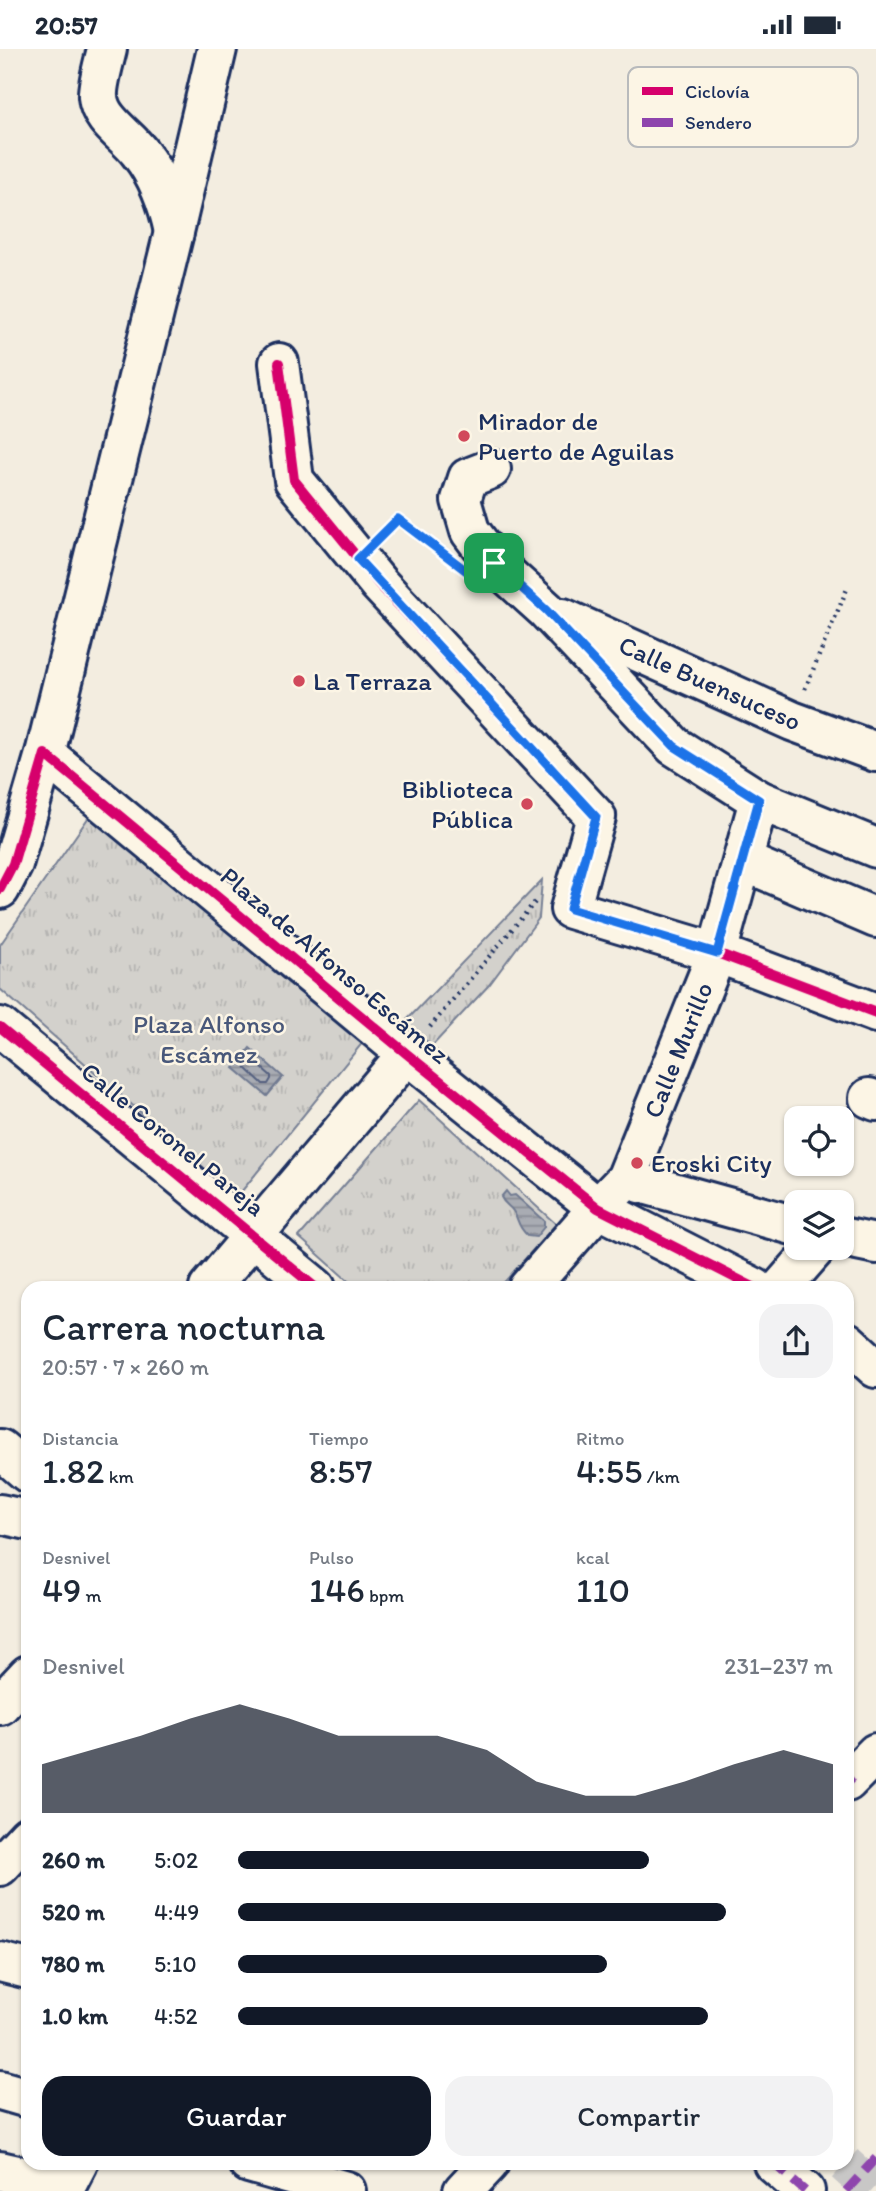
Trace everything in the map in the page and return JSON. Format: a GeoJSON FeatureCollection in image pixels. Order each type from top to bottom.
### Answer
{"type":"FeatureCollection","features":[{"type":"Feature","properties":{"kind":"street"},"geometry":{"type":"LineString","coordinates":[[107,49],[98,97],[106,118],[140,153],[160,184],[174,232]]}},
{"type":"Feature","properties":{"kind":"street"},"geometry":{"type":"LineString","coordinates":[[0,889],[13,865],[45,754],[217,49]]}},
{"type":"Feature","properties":{"kind":"street"},"geometry":{"type":"LineString","coordinates":[[121,132],[149,138],[179,135],[202,114]]}},
{"type":"Feature","properties":{"kind":"street"},"geometry":{"type":"LineString","coordinates":[[279,363],[295,480],[358,559],[596,817],[570,909],[717,953],[876,1013]]}},
{"type":"Feature","properties":{"kind":"street"},"geometry":{"type":"LineString","coordinates":[[491,469],[468,478],[461,500],[470,531],[494,563],[546,610],[674,746],[759,800],[875,845]]}},
{"type":"Feature","properties":{"kind":"street","name":"Calle Buensuceso"},"geometry":{"type":"LineString","coordinates":[[546,610],[792,721],[876,753]]}},
{"type":"Feature","properties":{"kind":"street","name":"Plaza de Alfonso Escámez"},"geometry":{"type":"LineString","coordinates":[[45,754],[407,1054],[598,1207],[741,1281]]}},
{"type":"Feature","properties":{"kind":"street","name":"Calle Murillo"},"geometry":{"type":"LineString","coordinates":[[626,1179],[717,953],[759,800]]}},
{"type":"Feature","properties":{"kind":"street"},"geometry":{"type":"LineString","coordinates":[[743,861],[876,918]]}},
{"type":"Feature","properties":{"kind":"street","name":"Calle Coronel Pareja"},"geometry":{"type":"LineString","coordinates":[[0,1027],[308,1281]]}},
{"type":"Feature","properties":{"kind":"street"},"geometry":{"type":"LineString","coordinates":[[215,1281],[407,1054]]}},
{"type":"Feature","properties":{"kind":"street"},"geometry":{"type":"LineString","coordinates":[[534,1281],[626,1179],[784,1223]]}},
{"type":"Feature","properties":{"kind":"street"},"geometry":{"type":"LineString","coordinates":[[854,1239],[876,1244]]}},
{"type":"Feature","properties":{"kind":"street"},"geometry":{"type":"LineString","coordinates":[[787,1281],[806,1260]]}},
{"type":"Feature","properties":{"kind":"street"},"geometry":{"type":"LineString","coordinates":[[854,1348],[876,1368]]}},
{"type":"Feature","properties":{"kind":"street"},"geometry":{"type":"LineString","coordinates":[[0,1450],[21,1467]]}},
{"type":"Feature","properties":{"kind":"street"},"geometry":{"type":"LineString","coordinates":[[0,1514],[21,1518]]}},
{"type":"Feature","properties":{"kind":"street"},"geometry":{"type":"LineString","coordinates":[[0,1705],[21,1682]]}},
{"type":"Feature","properties":{"kind":"street"},"geometry":{"type":"LineString","coordinates":[[0,1866],[21,1844]]}},
{"type":"Feature","properties":{"kind":"street"},"geometry":{"type":"LineString","coordinates":[[0,1962],[21,1967]]}},
{"type":"Feature","properties":{"kind":"street"},"geometry":{"type":"LineString","coordinates":[[0,2090],[21,2096]]}},
{"type":"Feature","properties":{"kind":"street"},"geometry":{"type":"LineString","coordinates":[[0,2171],[66,2186],[74,2170]]}},
{"type":"Feature","properties":{"kind":"street"},"geometry":{"type":"LineString","coordinates":[[273,2170],[346,2191]]}},
{"type":"Feature","properties":{"kind":"street"},"geometry":{"type":"LineString","coordinates":[[463,2191],[482,2170]]}},
{"type":"Feature","properties":{"kind":"street"},"geometry":{"type":"LineString","coordinates":[[781,2170],[805,2191]]}},
{"type":"Feature","properties":{"kind":"path"},"geometry":{"type":"LineString","coordinates":[[358,559],[398,519],[447,556]]}},
{"type":"Feature","properties":{"kind":"path"},"geometry":{"type":"LineString","coordinates":[[407,1054],[529,908]]}},
{"type":"Feature","properties":{"kind":"green space","name":"Plaza Alfonso Escámez"},"geometry":{"type":"Polygon","coordinates":[[[93,811],[364,1041],[237,1197],[0,989],[0,945],[93,811]]]}},
{"type":"Feature","properties":{"kind":"green space"},"geometry":{"type":"Polygon","coordinates":[[[542,880],[539,918],[489,985],[432,1046],[405,1022],[542,880]]]}},
{"type":"Feature","properties":{"kind":"green space"},"geometry":{"type":"Polygon","coordinates":[[[419,1100],[556,1224],[505,1281],[348,1281],[299,1237],[419,1100]]]}},
{"type":"Feature","properties":{"kind":"water"},"geometry":{"type":"Polygon","coordinates":[[[250,1048],[283,1077],[267,1096],[234,1068],[250,1048]]]}},
{"type":"Feature","properties":{"kind":"water"},"geometry":{"type":"Polygon","coordinates":[[[506,1191],[510,1196],[515,1195],[544,1221],[544,1227],[536,1237],[528,1236],[524,1232],[513,1211],[502,1199],[506,1191]]]}},
{"type":"Feature","properties":{"kind":"tunnel"},"geometry":{"type":"LineString","coordinates":[[846,2191],[876,2158]]}},
{"type":"Feature","properties":{"kind":"marked path"},"geometry":{"type":"LineString","coordinates":[[846,2191],[876,2158]]}},
{"type":"Feature","properties":{"kind":"marked path"},"geometry":{"type":"LineString","coordinates":[[781,2170],[805,2191]]}},
{"type":"Feature","properties":{"kind":"cycle path"},"geometry":{"type":"LineString","coordinates":[[279,363],[294,480],[379,584],[596,817],[570,909],[717,953],[876,1013]]}},
{"type":"Feature","properties":{"kind":"cycle path"},"geometry":{"type":"LineString","coordinates":[[0,889],[13,864],[45,754],[407,1054],[598,1208],[741,1281]]}},
{"type":"Feature","properties":{"kind":"cycle path"},"geometry":{"type":"LineString","coordinates":[[0,1027],[308,1281]]}},
{"type":"Feature","properties":{"kind":"place","name":"Mirador de Puerto de Aguilas"},"geometry":{"type":"Point","coordinates":[464,436]}},
{"type":"Feature","properties":{"kind":"place","name":"La Terraza"},"geometry":{"type":"Point","coordinates":[299,681]}},
{"type":"Feature","properties":{"kind":"place","name":"Biblioteca Pública"},"geometry":{"type":"Point","coordinates":[527,804]}},
{"type":"Feature","properties":{"kind":"place","name":"Eroski City"},"geometry":{"type":"Point","coordinates":[637,1163]}},
{"type":"Feature","properties":{"kind":"route"},"geometry":{"type":"LineString","coordinates":[[398,519],[477,579],[494,563],[546,610],[674,746],[759,800],[717,953],[570,909],[596,817],[358,559],[398,519]]}}]}
